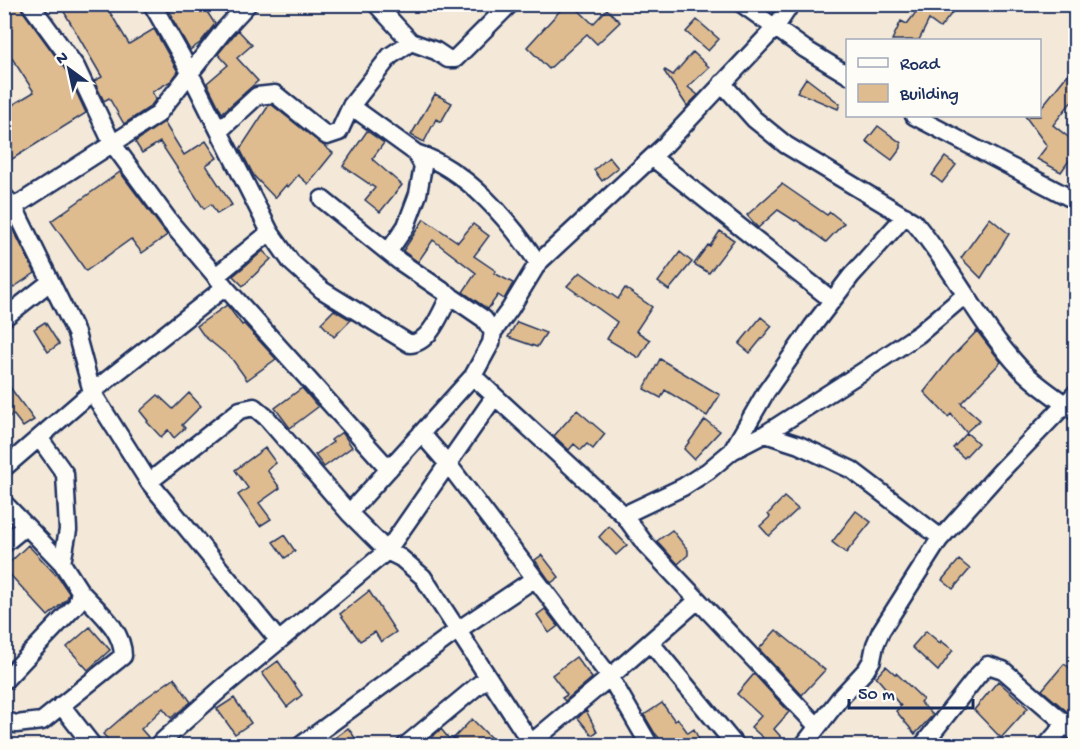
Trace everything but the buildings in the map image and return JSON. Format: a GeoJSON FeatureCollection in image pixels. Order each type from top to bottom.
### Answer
{"type":"FeatureCollection","features":[{"type":"Feature","properties":{"kind":"street"},"geometry":{"type":"LineString","coordinates":[[30,4],[76,67],[112,144],[170,222],[389,469]]}},
{"type":"Feature","properties":{"kind":"street"},"geometry":{"type":"LineString","coordinates":[[152,4],[190,72],[270,232],[291,262],[322,290],[410,344],[418,343],[429,333],[450,295]]}},
{"type":"Feature","properties":{"kind":"street"},"geometry":{"type":"LineString","coordinates":[[248,4],[224,30],[157,114],[112,144],[9,201],[76,333],[92,392],[149,482],[279,641]]}},
{"type":"Feature","properties":{"kind":"street"},"geometry":{"type":"LineString","coordinates":[[376,4],[411,42],[436,51],[448,59],[455,59],[510,4]]}},
{"type":"Feature","properties":{"kind":"street"},"geometry":{"type":"LineString","coordinates":[[742,4],[805,49],[846,74]]}},
{"type":"Feature","properties":{"kind":"street"},"geometry":{"type":"LineString","coordinates":[[350,513],[473,376],[491,343],[493,332],[538,263],[653,158],[775,28],[791,4]]}},
{"type":"Feature","properties":{"kind":"street"},"geometry":{"type":"LineString","coordinates":[[219,131],[257,96],[275,94],[327,136],[339,132],[351,106],[390,56],[411,42]]}},
{"type":"Feature","properties":{"kind":"street"},"geometry":{"type":"LineString","coordinates":[[722,83],[754,119],[786,146],[914,222],[928,238],[982,321],[1020,368],[1035,384],[1072,403],[1007,464],[941,538],[881,630],[872,660],[803,746]]}},
{"type":"Feature","properties":{"kind":"street"},"geometry":{"type":"LineString","coordinates":[[351,106],[416,153],[432,158],[486,198],[538,263]]}},
{"type":"Feature","properties":{"kind":"street"},"geometry":{"type":"LineString","coordinates":[[916,117],[1076,201]]}},
{"type":"Feature","properties":{"kind":"street"},"geometry":{"type":"LineString","coordinates":[[389,251],[406,226],[418,194],[423,166],[416,153]]}},
{"type":"Feature","properties":{"kind":"street"},"geometry":{"type":"LineString","coordinates":[[653,158],[832,300]]}},
{"type":"Feature","properties":{"kind":"street"},"geometry":{"type":"LineString","coordinates":[[322,199],[399,261],[484,319],[493,332]]}},
{"type":"Feature","properties":{"kind":"street"},"geometry":{"type":"LineString","coordinates":[[732,451],[766,392],[832,300],[904,216]]}},
{"type":"Feature","properties":{"kind":"street"},"geometry":{"type":"LineString","coordinates":[[4,468],[221,282],[270,232]]}},
{"type":"Feature","properties":{"kind":"street"},"geometry":{"type":"LineString","coordinates":[[4,318],[50,282]]}},
{"type":"Feature","properties":{"kind":"street"},"geometry":{"type":"LineString","coordinates":[[624,514],[683,487],[708,471],[732,451],[765,434],[919,334],[965,296]]}},
{"type":"Feature","properties":{"kind":"street"},"geometry":{"type":"LineString","coordinates":[[473,376],[624,514],[645,544],[818,727]]}},
{"type":"Feature","properties":{"kind":"street"},"geometry":{"type":"LineString","coordinates":[[157,746],[387,551],[495,396]]}},
{"type":"Feature","properties":{"kind":"street"},"geometry":{"type":"LineString","coordinates":[[149,482],[240,410],[254,407],[267,418],[350,513],[387,551],[401,558],[423,577],[532,744],[698,600]]}},
{"type":"Feature","properties":{"kind":"street"},"geometry":{"type":"LineString","coordinates":[[421,434],[448,464],[610,677],[650,746]]}},
{"type":"Feature","properties":{"kind":"street"},"geometry":{"type":"LineString","coordinates":[[765,434],[799,445],[852,470],[941,538]]}},
{"type":"Feature","properties":{"kind":"street"},"geometry":{"type":"LineString","coordinates":[[40,439],[65,474],[68,530],[62,563]]}},
{"type":"Feature","properties":{"kind":"street"},"geometry":{"type":"LineString","coordinates":[[4,503],[62,563],[80,591],[117,632],[123,644],[123,656],[42,721],[16,724],[4,720]]}},
{"type":"Feature","properties":{"kind":"street"},"geometry":{"type":"LineString","coordinates":[[4,544],[26,526]]}},
{"type":"Feature","properties":{"kind":"street"},"geometry":{"type":"LineString","coordinates":[[300,746],[458,630],[534,579]]}},
{"type":"Feature","properties":{"kind":"street"},"geometry":{"type":"LineString","coordinates":[[4,681],[77,604],[80,591]]}},
{"type":"Feature","properties":{"kind":"street"},"geometry":{"type":"LineString","coordinates":[[650,642],[735,746]]}},
{"type":"Feature","properties":{"kind":"street"},"geometry":{"type":"LineString","coordinates":[[922,746],[988,665],[1003,670],[1070,728],[1047,746]]}},
{"type":"Feature","properties":{"kind":"street"},"geometry":{"type":"LineString","coordinates":[[405,746],[488,677]]}},
{"type":"Feature","properties":{"kind":"street"},"geometry":{"type":"LineString","coordinates":[[61,705],[93,746]]}}]}
